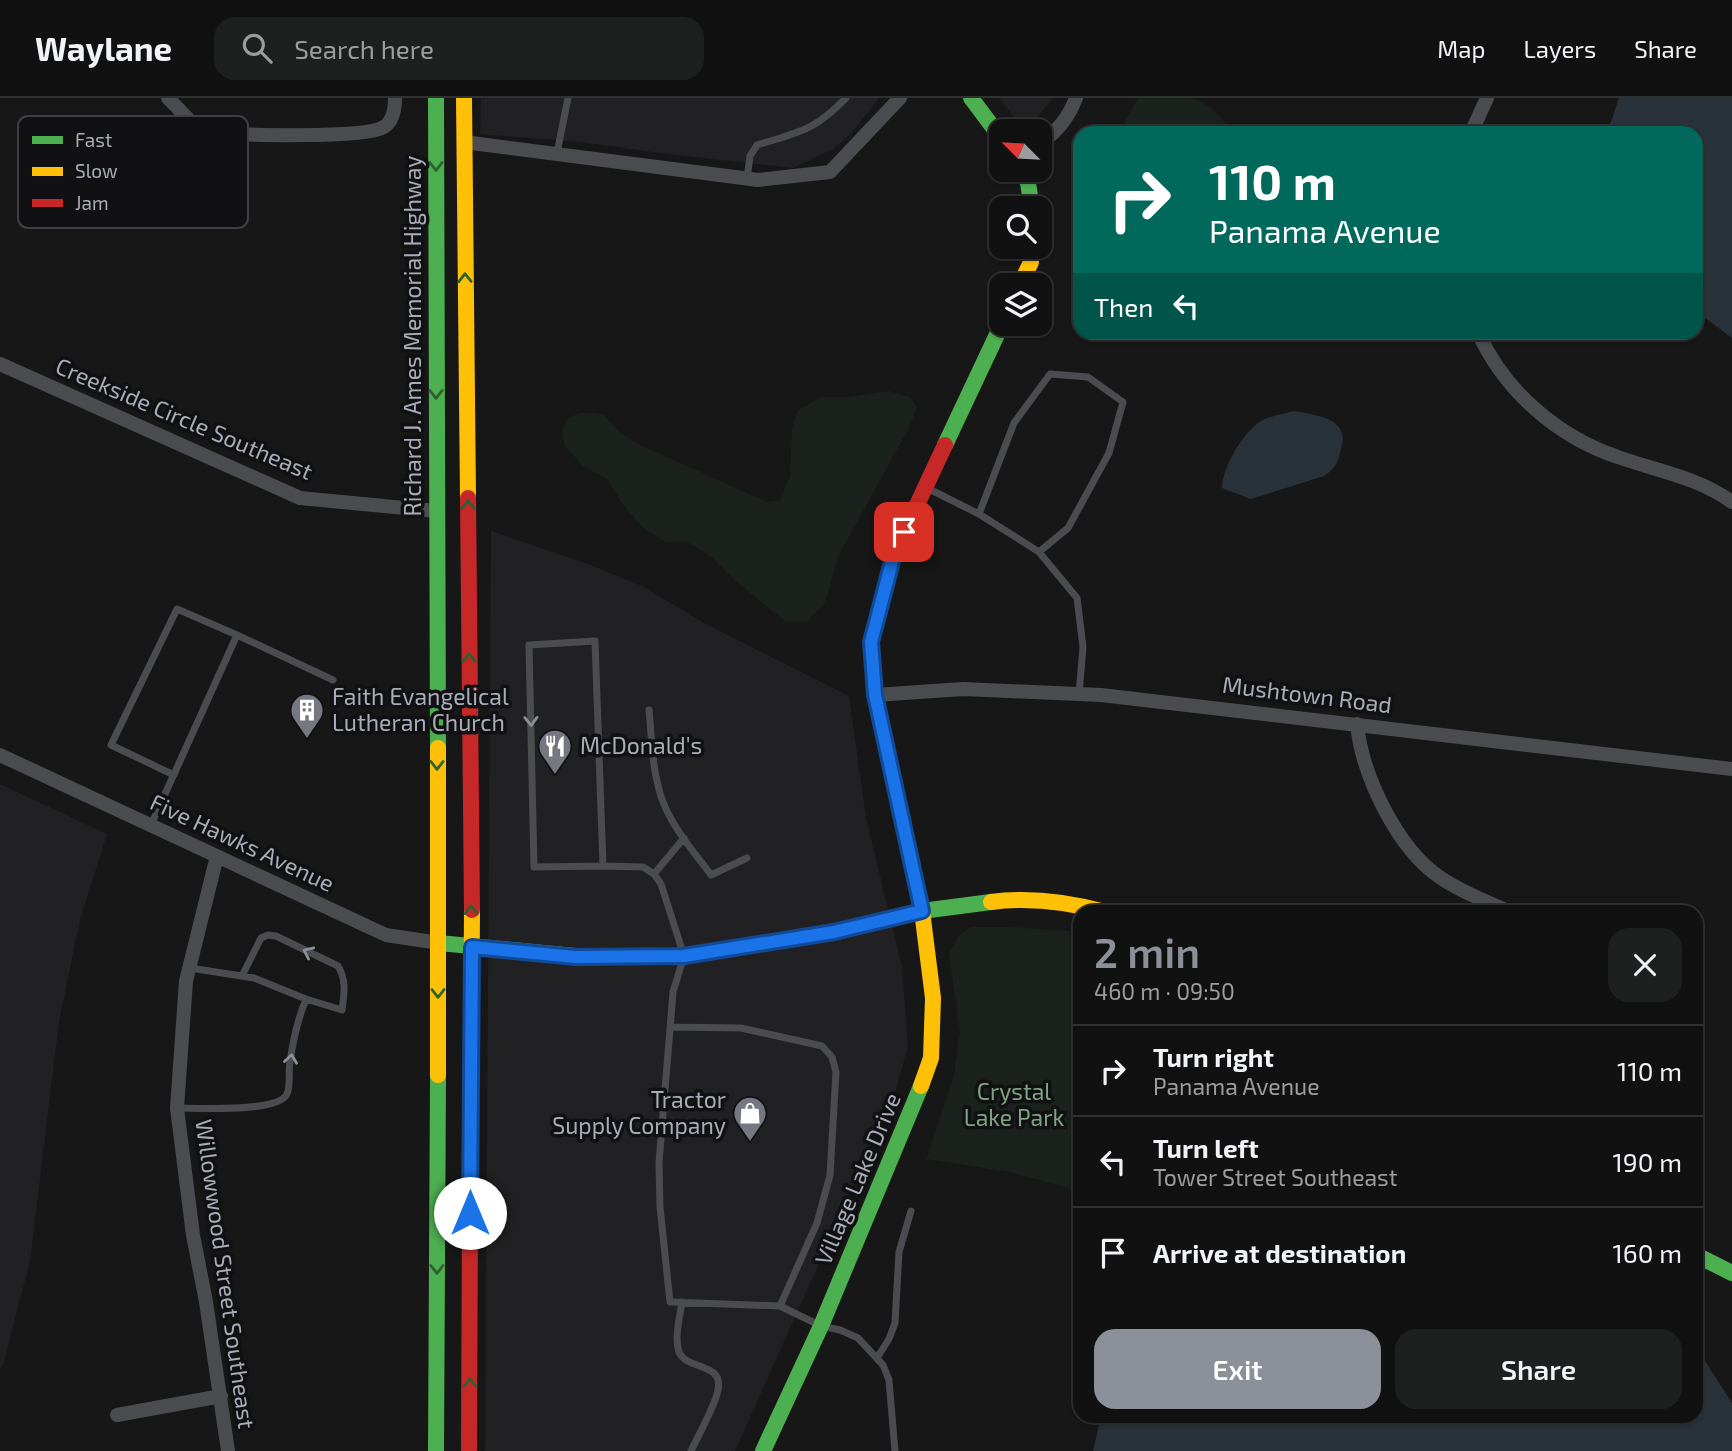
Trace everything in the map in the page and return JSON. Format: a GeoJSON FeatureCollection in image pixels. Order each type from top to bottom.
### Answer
{"type":"FeatureCollection","features":[{"type":"Feature","properties":{"kind":"main road","name":"Richard J. Ames Memorial Highway"},"geometry":{"type":"LineString","coordinates":[[436,98],[439,943],[436,1451]]}},
{"type":"Feature","properties":{"kind":"main road"},"geometry":{"type":"LineString","coordinates":[[464,98],[472,947],[469,1451]]}},
{"type":"Feature","properties":{"kind":"main road"},"geometry":{"type":"LineString","coordinates":[[971,98],[989,122]]}},
{"type":"Feature","properties":{"kind":"main road","name":"Village Lake Drive"},"geometry":{"type":"LineString","coordinates":[[763,1451],[821,1326],[913,1110],[931,1058],[933,998],[922,911],[875,695],[871,642],[894,554],[996,336]]}},
{"type":"Feature","properties":{"kind":"main road","name":"Five Hawks Avenue"},"geometry":{"type":"LineString","coordinates":[[439,943],[575,957],[684,956],[834,932],[922,911],[1018,898],[1075,905]]}},
{"type":"Feature","properties":{"kind":"main road"},"geometry":{"type":"LineString","coordinates":[[1703,1258],[1732,1273]]}},
{"type":"Feature","properties":{"kind":"street"},"geometry":{"type":"LineString","coordinates":[[168,98],[185,116]]}},
{"type":"Feature","properties":{"kind":"street"},"geometry":{"type":"LineString","coordinates":[[248,133],[372,132],[387,126],[393,113],[395,98]]}},
{"type":"Feature","properties":{"kind":"street"},"geometry":{"type":"LineString","coordinates":[[464,142],[758,180],[830,172],[900,98]]}},
{"type":"Feature","properties":{"kind":"street"},"geometry":{"type":"LineString","coordinates":[[1052,135],[1071,111],[1076,98]]}},
{"type":"Feature","properties":{"kind":"street"},"geometry":{"type":"LineString","coordinates":[[1474,126],[1487,98]]}},
{"type":"Feature","properties":{"kind":"street"},"geometry":{"type":"LineString","coordinates":[[1483,340],[1519,394],[1548,420],[1584,444],[1619,458],[1689,478],[1732,502]]}},
{"type":"Feature","properties":{"kind":"street","name":"Creekside Circle Southeast"},"geometry":{"type":"LineString","coordinates":[[0,364],[300,498],[436,511]]}},
{"type":"Feature","properties":{"kind":"street","name":"Mushtown Road"},"geometry":{"type":"LineString","coordinates":[[875,695],[963,689],[1079,694],[1732,769]]}},
{"type":"Feature","properties":{"kind":"street"},"geometry":{"type":"LineString","coordinates":[[1357,724],[1359,748],[1368,772],[1392,823],[1413,853],[1441,878],[1496,905]]}},
{"type":"Feature","properties":{"kind":"street","name":"Five Hawks Avenue"},"geometry":{"type":"LineString","coordinates":[[0,755],[386,935],[439,943]]}},
{"type":"Feature","properties":{"kind":"street","name":"Willowwood Street Southeast"},"geometry":{"type":"LineString","coordinates":[[217,856],[186,981],[177,1108],[193,1235],[206,1302],[228,1451]]}},
{"type":"Feature","properties":{"kind":"street"},"geometry":{"type":"LineString","coordinates":[[117,1415],[221,1396]]}},
{"type":"Feature","properties":{"kind":"lane"},"geometry":{"type":"LineString","coordinates":[[557,153],[568,98]]}},
{"type":"Feature","properties":{"kind":"lane"},"geometry":{"type":"LineString","coordinates":[[747,178],[750,156],[757,145],[807,130],[827,117],[846,98]]}},
{"type":"Feature","properties":{"kind":"lane"},"geometry":{"type":"LineString","coordinates":[[979,514],[1014,423],[1050,374],[1088,377],[1124,402],[1109,453],[1068,528],[1039,552]]}},
{"type":"Feature","properties":{"kind":"lane"},"geometry":{"type":"LineString","coordinates":[[925,487],[979,514],[1039,552],[1077,598],[1083,647],[1079,694]]}},
{"type":"Feature","properties":{"kind":"lane"},"geometry":{"type":"LineString","coordinates":[[174,775],[111,745],[177,609],[333,680]]}},
{"type":"Feature","properties":{"kind":"lane"},"geometry":{"type":"LineString","coordinates":[[151,825],[237,635]]}},
{"type":"Feature","properties":{"kind":"lane"},"geometry":{"type":"LineString","coordinates":[[603,866],[595,641],[529,645],[534,867],[643,867],[654,874],[661,884],[684,956],[673,992],[661,1117],[660,1207],[670,1302],[779,1306],[821,1326],[858,1338],[877,1358],[889,1380],[894,1451]]}},
{"type":"Feature","properties":{"kind":"lane"},"geometry":{"type":"LineString","coordinates":[[649,710],[655,769],[663,802],[684,838],[711,875],[747,858]]}},
{"type":"Feature","properties":{"kind":"lane"},"geometry":{"type":"LineString","coordinates":[[654,874],[684,838]]}},
{"type":"Feature","properties":{"kind":"lane"},"geometry":{"type":"LineString","coordinates":[[189,968],[254,978],[342,1010],[345,984],[338,966],[268,935],[261,938],[242,976]]}},
{"type":"Feature","properties":{"kind":"lane"},"geometry":{"type":"LineString","coordinates":[[177,1108],[257,1106],[279,1102],[288,1093],[297,1022],[306,999]]}},
{"type":"Feature","properties":{"kind":"lane"},"geometry":{"type":"LineString","coordinates":[[671,1027],[741,1028],[822,1046],[832,1057],[836,1072],[830,1175],[817,1223],[779,1306]]}},
{"type":"Feature","properties":{"kind":"lane"},"geometry":{"type":"LineString","coordinates":[[877,1358],[895,1323],[898,1252],[911,1211]]}},
{"type":"Feature","properties":{"kind":"lane"},"geometry":{"type":"LineString","coordinates":[[682,1302],[677,1344],[680,1355],[687,1361],[709,1368],[717,1377],[719,1389],[691,1451]]}},
{"type":"Feature","properties":{"kind":"shaded area"},"geometry":{"type":"Polygon","coordinates":[[[481,98],[879,98],[850,135],[833,149],[793,168],[581,142],[480,134],[481,98]]]}},
{"type":"Feature","properties":{"kind":"shaded area"},"geometry":{"type":"Polygon","coordinates":[[[999,98],[1053,98],[1033,119],[1016,119],[999,98]]]}},
{"type":"Feature","properties":{"kind":"shaded area"},"geometry":{"type":"Polygon","coordinates":[[[1619,98],[1732,98],[1732,338],[1703,316],[1703,126],[1609,126],[1619,98]]]}},
{"type":"Feature","properties":{"kind":"shaded area"},"geometry":{"type":"Polygon","coordinates":[[[1294,411],[1330,420],[1341,431],[1343,439],[1340,454],[1331,471],[1324,476],[1251,499],[1222,488],[1230,461],[1247,433],[1265,419],[1294,411]]]}},
{"type":"Feature","properties":{"kind":"shaded area"},"geometry":{"type":"Polygon","coordinates":[[[491,531],[588,564],[642,586],[706,624],[849,696],[866,818],[902,967],[908,1047],[894,1096],[735,1451],[485,1451],[491,531]]]}},
{"type":"Feature","properties":{"kind":"shaded area"},"geometry":{"type":"Polygon","coordinates":[[[0,784],[107,834],[80,920],[59,1022],[30,1261],[0,1369],[0,784]]]}},
{"type":"Feature","properties":{"kind":"shaded area"},"geometry":{"type":"Polygon","coordinates":[[[1703,1358],[1732,1403],[1732,1451],[1093,1451],[1099,1423],[1703,1423],[1703,1358]]]}},
{"type":"Feature","properties":{"kind":"green space"},"geometry":{"type":"Polygon","coordinates":[[[1138,98],[1191,98],[1209,106],[1228,126],[1124,126],[1138,98]]]}},
{"type":"Feature","properties":{"kind":"green space"},"geometry":{"type":"Polygon","coordinates":[[[889,391],[910,397],[917,407],[909,428],[839,555],[825,603],[808,621],[786,622],[709,555],[687,542],[666,542],[642,527],[607,479],[583,466],[564,445],[562,431],[567,419],[579,413],[597,413],[605,416],[619,432],[636,443],[767,502],[780,500],[790,476],[792,429],[798,410],[822,397],[847,397],[889,391]]]}},
{"type":"Feature","properties":{"kind":"green space","name":"Crystal Lake Park"},"geometry":{"type":"Polygon","coordinates":[[[971,927],[1073,931],[1073,1189],[1010,1172],[926,1159],[954,1075],[960,1031],[949,953],[959,935],[971,927]]]}},
{"type":"Feature","properties":{"kind":"traffic: fast"},"geometry":{"type":"LineString","coordinates":[[436,98],[438,748]]}},
{"type":"Feature","properties":{"kind":"traffic: fast"},"geometry":{"type":"LineString","coordinates":[[971,98],[989,122]]}},
{"type":"Feature","properties":{"kind":"traffic: fast"},"geometry":{"type":"LineString","coordinates":[[1028,182],[1030,196]]}},
{"type":"Feature","properties":{"kind":"traffic: fast"},"geometry":{"type":"LineString","coordinates":[[945,445],[996,336]]}},
{"type":"Feature","properties":{"kind":"traffic: fast"},"geometry":{"type":"LineString","coordinates":[[439,943],[575,956],[684,956],[834,932],[922,911],[991,902]]}},
{"type":"Feature","properties":{"kind":"traffic: fast"},"geometry":{"type":"LineString","coordinates":[[436,1451],[438,1075]]}},
{"type":"Feature","properties":{"kind":"traffic: fast"},"geometry":{"type":"LineString","coordinates":[[763,1451],[821,1326],[921,1086]]}},
{"type":"Feature","properties":{"kind":"traffic: fast"},"geometry":{"type":"LineString","coordinates":[[1703,1258],[1732,1273]]}},
{"type":"Feature","properties":{"kind":"traffic: slow"},"geometry":{"type":"LineString","coordinates":[[464,98],[468,498]]}},
{"type":"Feature","properties":{"kind":"traffic: slow"},"geometry":{"type":"LineString","coordinates":[[1026,273],[1031,259]]}},
{"type":"Feature","properties":{"kind":"traffic: slow"},"geometry":{"type":"LineString","coordinates":[[875,696],[922,911],[933,998],[931,1058],[921,1086]]}},
{"type":"Feature","properties":{"kind":"traffic: slow"},"geometry":{"type":"LineString","coordinates":[[438,748],[438,1075]]}},
{"type":"Feature","properties":{"kind":"traffic: slow"},"geometry":{"type":"LineString","coordinates":[[991,902],[1048,901],[1073,905]]}},
{"type":"Feature","properties":{"kind":"traffic: slow"},"geometry":{"type":"LineString","coordinates":[[470,1206],[472,910]]}},
{"type":"Feature","properties":{"kind":"traffic: jam"},"geometry":{"type":"LineString","coordinates":[[875,696],[871,642],[894,554],[945,445]]}},
{"type":"Feature","properties":{"kind":"traffic: jam"},"geometry":{"type":"LineString","coordinates":[[468,498],[472,910]]}},
{"type":"Feature","properties":{"kind":"traffic: jam"},"geometry":{"type":"LineString","coordinates":[[469,1451],[470,1206]]}},
{"type":"Feature","properties":{"kind":"place","name":"Faith Evangelical Lutheran Church"},"geometry":{"type":"Point","coordinates":[307,740]}},
{"type":"Feature","properties":{"kind":"place","name":"McDonald's"},"geometry":{"type":"Point","coordinates":[555,776]}},
{"type":"Feature","properties":{"kind":"place","name":"Tractor Supply Company"},"geometry":{"type":"Point","coordinates":[750,1143]}},
{"type":"Feature","properties":{"kind":"route"},"geometry":{"type":"LineString","coordinates":[[470,1213],[472,947],[575,957],[684,956],[834,932],[922,911],[875,695],[871,642],[894,554],[904,532]]}}]}
